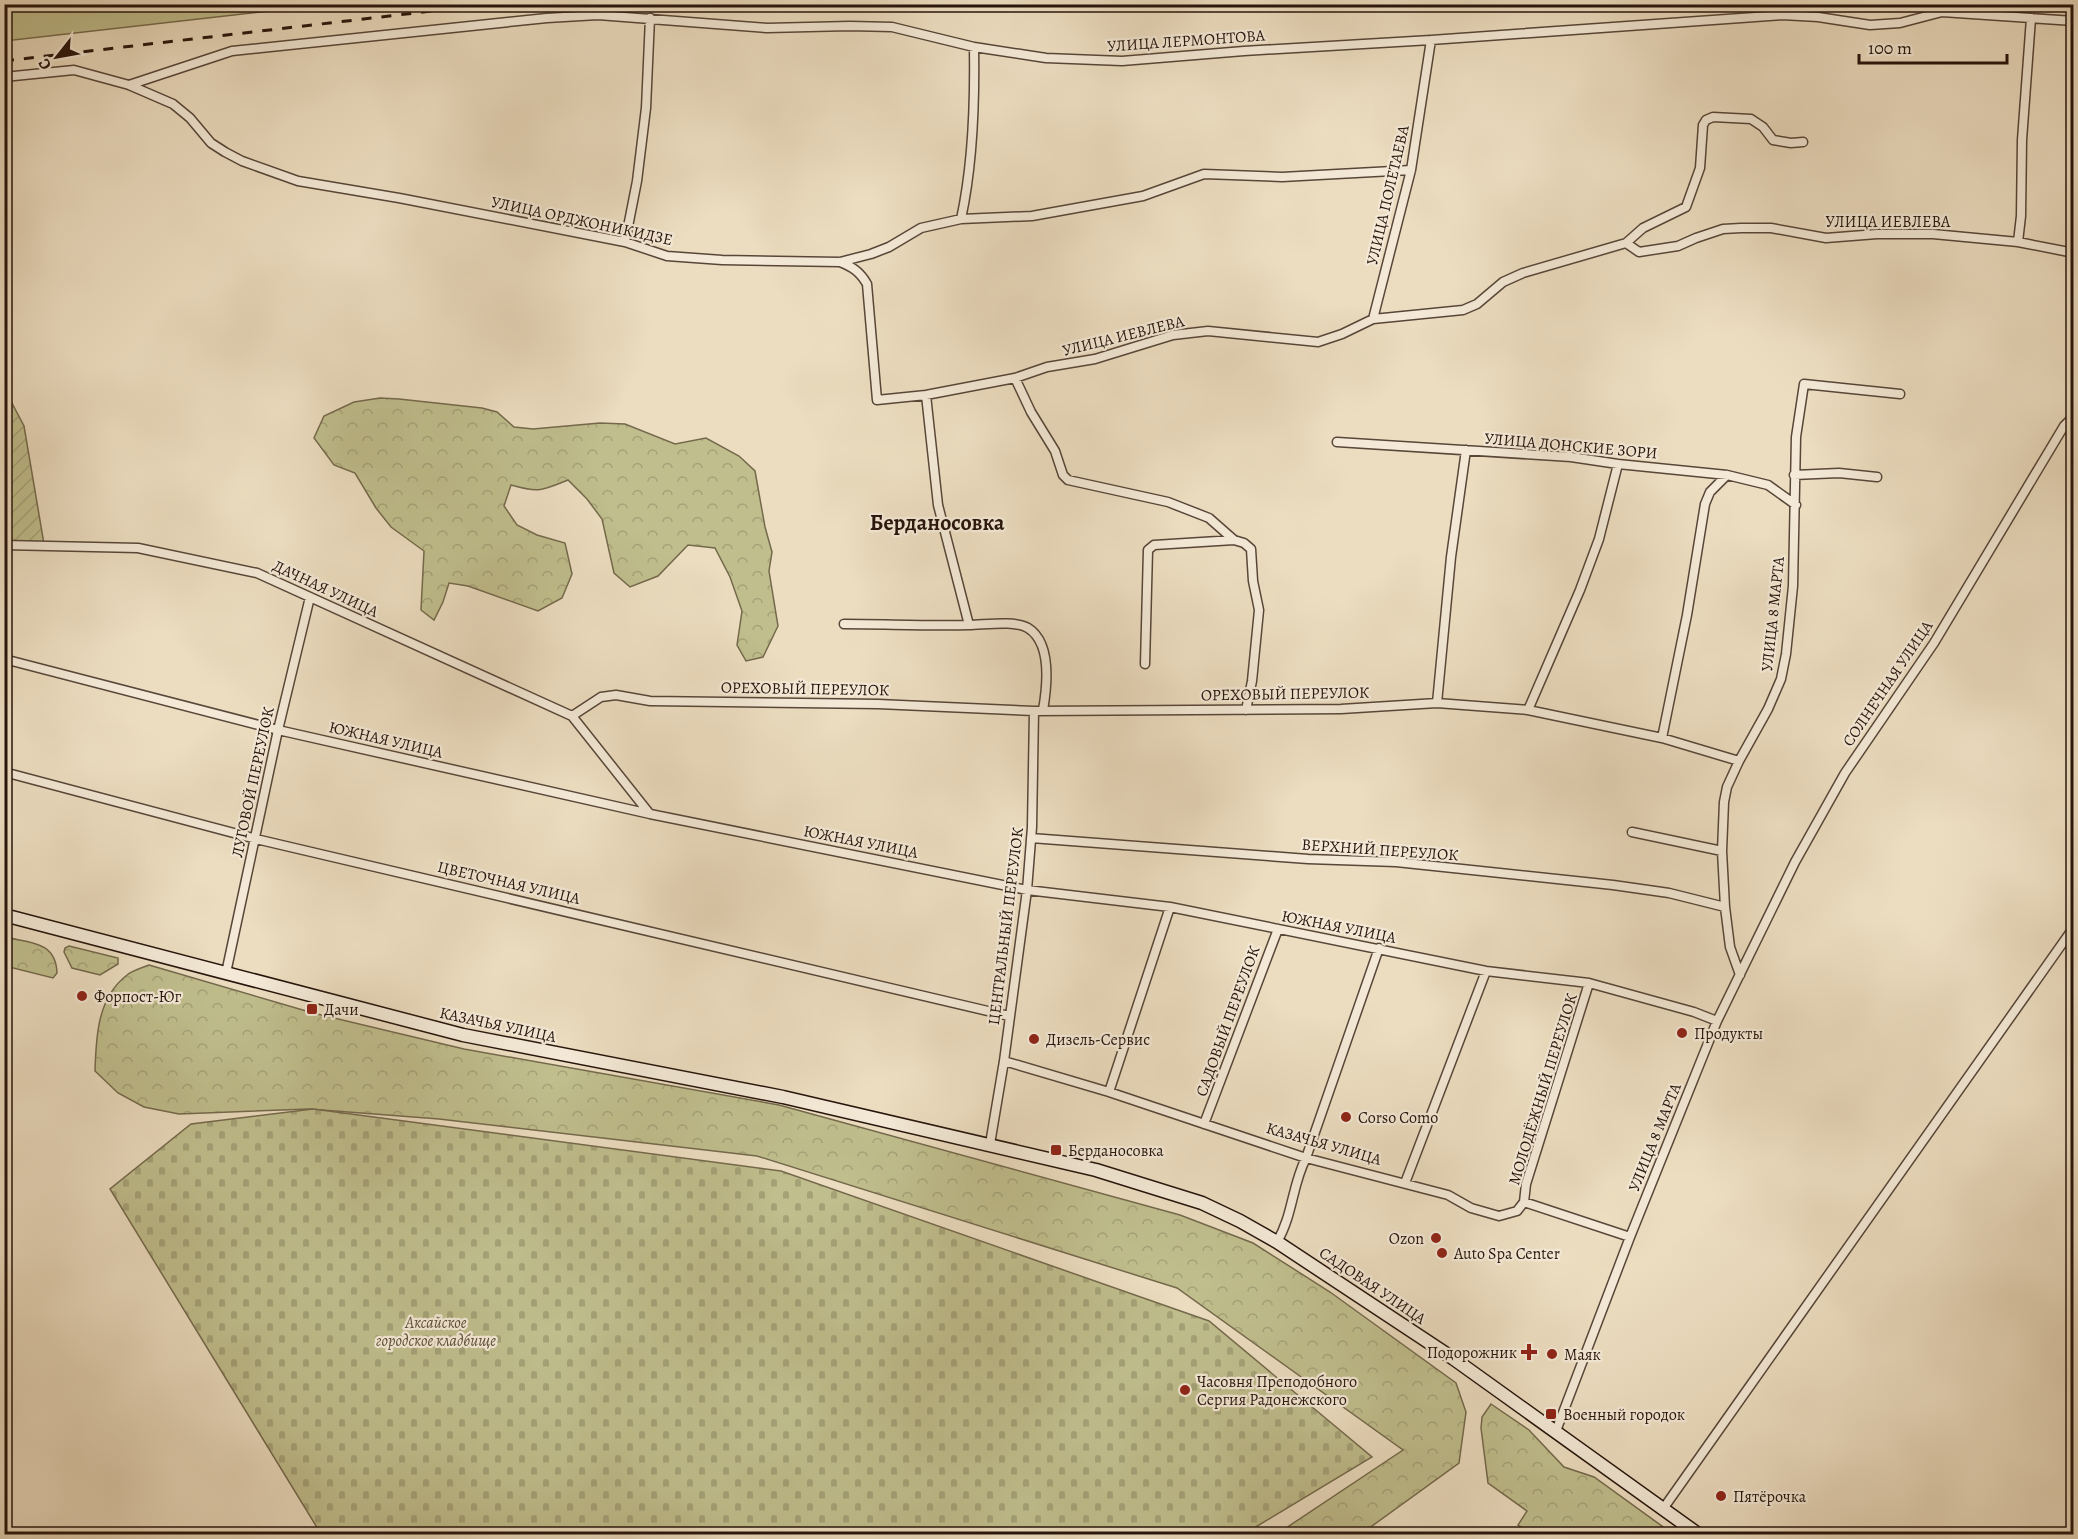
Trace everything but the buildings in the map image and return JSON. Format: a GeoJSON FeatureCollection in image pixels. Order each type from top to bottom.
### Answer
{"type":"FeatureCollection","features":[{"type":"Feature","properties":{"kind":"main road","name":"КАЗАЧЬЯ УЛИЦА"},"geometry":{"type":"LineString","coordinates":[[4,915],[463,1035],[783,1097],[990,1144]]}},
{"type":"Feature","properties":{"kind":"main road","name":"САДОВАЯ УЛИЦА"},"geometry":{"type":"LineString","coordinates":[[990,1144],[1096,1170],[1202,1203],[1240,1221],[1277,1242],[1454,1359],[1698,1534]]}},
{"type":"Feature","properties":{"kind":"street","name":"УЛИЦА ЛЕРМОНТОВА"},"geometry":{"type":"LineString","coordinates":[[129,85],[232,51],[547,18],[598,15],[767,28],[892,27],[974,47],[1046,58],[1122,61],[1782,15],[1818,17],[1870,25],[1900,22],[1942,12],[2073,21]]}},
{"type":"Feature","properties":{"kind":"street"},"geometry":{"type":"LineString","coordinates":[[625,242],[637,181],[646,108],[650,18]]}},
{"type":"Feature","properties":{"kind":"street"},"geometry":{"type":"LineString","coordinates":[[2018,242],[2026,70],[2031,18]]}},
{"type":"Feature","properties":{"kind":"street","name":"УЛИЦА ПОЛЕТАЕВА"},"geometry":{"type":"LineString","coordinates":[[1373,319],[1412,171],[1431,40]]}},
{"type":"Feature","properties":{"kind":"street"},"geometry":{"type":"LineString","coordinates":[[961,219],[967,193],[975,87],[974,47]]}},
{"type":"Feature","properties":{"kind":"street","name":"УЛИЦА ОРДЖОНИКИДЗЕ"},"geometry":{"type":"LineString","coordinates":[[4,77],[74,70],[129,85],[173,104],[190,118],[212,143],[225,152],[242,161],[298,181],[399,198],[625,242],[667,256],[722,260],[840,262],[880,250],[921,228],[961,219],[1032,216],[1143,196],[1204,174],[1282,177],[1412,171]]}},
{"type":"Feature","properties":{"kind":"street"},"geometry":{"type":"LineString","coordinates":[[1626,243],[1643,228],[1686,207],[1700,168],[1703,124],[1706,120],[1713,117],[1751,119],[1763,127],[1773,140],[1803,142]]}},
{"type":"Feature","properties":{"kind":"street","name":"УЛИЦА ИЕВЛЕВА"},"geometry":{"type":"LineString","coordinates":[[840,262],[853,267],[867,284],[877,400],[926,395],[1015,378],[1047,368],[1095,359],[1173,335],[1209,331],[1260,334],[1318,342],[1342,334],[1373,319],[1463,310],[1477,304],[1503,282],[1523,273],[1626,243],[1639,252],[1678,246],[1723,229],[1771,228],[1826,238],[1877,234],[1933,234],[2018,242],[2073,253]]}},
{"type":"Feature","properties":{"kind":"street"},"geometry":{"type":"LineString","coordinates":[[1015,378],[1031,412],[1055,451],[1063,475],[1068,480],[1168,502],[1209,518],[1234,540]]}},
{"type":"Feature","properties":{"kind":"street","name":"УЛИЦА 8 МАРТА"},"geometry":{"type":"LineString","coordinates":[[1556,1431],[1630,1237],[1717,1021],[1740,975],[1730,947],[1725,907],[1722,851],[1724,802],[1739,761],[1768,709],[1781,679],[1793,586],[1796,437],[1804,384],[1900,394]]}},
{"type":"Feature","properties":{"kind":"street"},"geometry":{"type":"LineString","coordinates":[[926,395],[938,505],[969,625]]}},
{"type":"Feature","properties":{"kind":"street","name":"СОЛНЕЧНАЯ УЛИЦА"},"geometry":{"type":"LineString","coordinates":[[1740,975],[1795,862],[1845,773],[1934,643],[2064,426],[2073,416]]}},
{"type":"Feature","properties":{"kind":"street","name":"УЛИЦА ДОНСКИЕ ЗОРИ"},"geometry":{"type":"LineString","coordinates":[[1337,442],[1571,457],[1726,475],[1768,485],[1796,505]]}},
{"type":"Feature","properties":{"kind":"street"},"geometry":{"type":"LineString","coordinates":[[1437,703],[1451,557],[1466,450]]}},
{"type":"Feature","properties":{"kind":"street"},"geometry":{"type":"LineString","coordinates":[[1528,710],[1580,590],[1599,539],[1618,464]]}},
{"type":"Feature","properties":{"kind":"street"},"geometry":{"type":"LineString","coordinates":[[1794,475],[1839,473],[1877,477]]}},
{"type":"Feature","properties":{"kind":"street"},"geometry":{"type":"LineString","coordinates":[[1662,738],[1687,615],[1705,504],[1710,492],[1726,475]]}},
{"type":"Feature","properties":{"kind":"street"},"geometry":{"type":"LineString","coordinates":[[1145,664],[1148,550],[1154,545],[1234,540],[1244,543],[1251,549],[1253,581],[1259,610],[1252,681],[1246,710]]}},
{"type":"Feature","properties":{"kind":"street","name":"ДАЧНАЯ УЛИЦА"},"geometry":{"type":"LineString","coordinates":[[4,545],[138,548],[257,573],[572,716]]}},
{"type":"Feature","properties":{"kind":"street","name":"ЛУГОВОЙ ПЕРЕУЛОК"},"geometry":{"type":"LineString","coordinates":[[226,973],[278,730],[310,597]]}},
{"type":"Feature","properties":{"kind":"street"},"geometry":{"type":"LineString","coordinates":[[844,624],[1007,624],[1028,627],[1037,638],[1046,660],[1047,686],[1038,710]]}},
{"type":"Feature","properties":{"kind":"street","name":"ЮЖНАЯ УЛИЦА"},"geometry":{"type":"LineString","coordinates":[[4,659],[278,730],[650,814],[1027,890],[1170,908],[1486,971],[1589,983],[1694,1012],[1717,1021]]}},
{"type":"Feature","properties":{"kind":"street","name":"ОРЕХОВЫЙ ПЕРЕУЛОК"},"geometry":{"type":"LineString","coordinates":[[572,716],[601,697],[616,695],[650,701],[878,704],[1038,710],[1341,709],[1437,703],[1528,710],[1662,738],[1739,761]]}},
{"type":"Feature","properties":{"kind":"street","name":"ЦЕНТРАЛЬНЫЙ ПЕРЕУЛОК"},"geometry":{"type":"LineString","coordinates":[[990,1144],[1004,1061],[1027,890],[1038,710]]}},
{"type":"Feature","properties":{"kind":"street"},"geometry":{"type":"LineString","coordinates":[[572,716],[650,814]]}},
{"type":"Feature","properties":{"kind":"street","name":"ЦВЕТОЧНАЯ УЛИЦА"},"geometry":{"type":"LineString","coordinates":[[4,772],[256,838],[1009,1016]]}},
{"type":"Feature","properties":{"kind":"street"},"geometry":{"type":"LineString","coordinates":[[1632,832],[1722,851]]}},
{"type":"Feature","properties":{"kind":"street","name":"ВЕРХНИЙ ПЕРЕУЛОК"},"geometry":{"type":"LineString","coordinates":[[1031,838],[1308,859],[1396,862],[1670,893],[1725,907]]}},
{"type":"Feature","properties":{"kind":"street"},"geometry":{"type":"LineString","coordinates":[[1108,1092],[1170,908]]}},
{"type":"Feature","properties":{"kind":"street"},"geometry":{"type":"LineString","coordinates":[[1663,1509],[2073,927]]}},
{"type":"Feature","properties":{"kind":"street","name":"САДОВЫЙ ПЕРЕУЛОК"},"geometry":{"type":"LineString","coordinates":[[1204,1124],[1278,929]]}},
{"type":"Feature","properties":{"kind":"street"},"geometry":{"type":"LineString","coordinates":[[1277,1242],[1286,1227],[1300,1169],[1306,1158],[1379,948]]}},
{"type":"Feature","properties":{"kind":"street"},"geometry":{"type":"LineString","coordinates":[[1405,1183],[1486,971]]}},
{"type":"Feature","properties":{"kind":"street","name":"МОЛОДЁЖНЫЙ ПЕРЕУЛОК"},"geometry":{"type":"LineString","coordinates":[[1524,1202],[1526,1184],[1589,983]]}},
{"type":"Feature","properties":{"kind":"street","name":"КАЗАЧЬЯ УЛИЦА"},"geometry":{"type":"LineString","coordinates":[[1004,1061],[1108,1092],[1306,1158],[1448,1195],[1471,1208],[1499,1216],[1516,1211],[1524,1202]]}},
{"type":"Feature","properties":{"kind":"street"},"geometry":{"type":"LineString","coordinates":[[1524,1202],[1630,1237]]}},
{"type":"Feature","properties":{"kind":"green space"},"geometry":{"type":"Polygon","coordinates":[[[5,4],[321,4],[321,5],[5,41],[5,4]]]}},
{"type":"Feature","properties":{"kind":"green space"},"geometry":{"type":"Polygon","coordinates":[[[4,388],[24,426],[45,550],[5,548],[4,388]]]}},
{"type":"Feature","properties":{"kind":"green space"},"geometry":{"type":"Polygon","coordinates":[[[380,398],[482,408],[497,412],[514,427],[533,429],[600,423],[625,424],[675,444],[706,438],[739,456],[755,471],[772,552],[769,571],[778,626],[763,657],[746,661],[737,645],[742,611],[730,577],[715,548],[688,545],[658,576],[630,587],[614,573],[602,519],[587,499],[568,480],[540,490],[511,485],[504,506],[517,525],[537,535],[565,543],[572,574],[562,598],[538,611],[468,586],[449,583],[434,620],[421,610],[424,551],[391,527],[376,508],[355,473],[334,465],[314,438],[324,416],[354,402],[380,398]]]}},
{"type":"Feature","properties":{"kind":"green space"},"geometry":{"type":"Polygon","coordinates":[[[5,937],[40,945],[47,949],[56,963],[57,973],[53,978],[5,966],[5,937]]]}},
{"type":"Feature","properties":{"kind":"green space"},"geometry":{"type":"Polygon","coordinates":[[[69,946],[118,958],[118,964],[100,975],[72,968],[64,952],[69,946]]]}},
{"type":"Feature","properties":{"kind":"green space"},"geometry":{"type":"Polygon","coordinates":[[[149,965],[313,1013],[464,1049],[779,1105],[1180,1215],[1253,1243],[1330,1292],[1456,1383],[1466,1412],[1459,1463],[1361,1534],[1277,1534],[1403,1450],[1177,1288],[757,1156],[439,1119],[309,1109],[179,1114],[144,1107],[118,1093],[95,1071],[95,1058],[100,1019],[109,995],[127,975],[149,965]]]}},
{"type":"Feature","properties":{"kind":"green space","name":"Аксайское городское кладбище"},"geometry":{"type":"Polygon","coordinates":[[[313,1109],[781,1171],[1209,1321],[1372,1457],[1244,1534],[321,1534],[110,1189],[191,1124],[313,1109]]]}},
{"type":"Feature","properties":{"kind":"green space"},"geometry":{"type":"Polygon","coordinates":[[[1491,1404],[1529,1430],[1564,1467],[1594,1477],[1673,1534],[1531,1534],[1518,1525],[1527,1511],[1488,1483],[1481,1428],[1482,1417],[1491,1404]]]}},
{"type":"Feature","properties":{"kind":"railway"},"geometry":{"type":"LineString","coordinates":[[4,61],[492,4]]}},
{"type":"Feature","properties":{"kind":"railway"},"geometry":{"type":"LineString","coordinates":[[2007,4],[2074,9]]}},
{"type":"Feature","properties":{"kind":"place","name":"Форпост-Юг"},"geometry":{"type":"Point","coordinates":[82,996]}},
{"type":"Feature","properties":{"kind":"place","name":"Дачи"},"geometry":{"type":"Point","coordinates":[312,1009]}},
{"type":"Feature","properties":{"kind":"place","name":"Продукты"},"geometry":{"type":"Point","coordinates":[1682,1033]}},
{"type":"Feature","properties":{"kind":"place","name":"Дизель-Сервис"},"geometry":{"type":"Point","coordinates":[1034,1039]}},
{"type":"Feature","properties":{"kind":"place","name":"Corso Como"},"geometry":{"type":"Point","coordinates":[1346,1117]}},
{"type":"Feature","properties":{"kind":"place","name":"Берданосовка"},"geometry":{"type":"Point","coordinates":[1056,1150]}},
{"type":"Feature","properties":{"kind":"place","name":"Ozon"},"geometry":{"type":"Point","coordinates":[1436,1238]}},
{"type":"Feature","properties":{"kind":"place","name":"Auto Spa Center"},"geometry":{"type":"Point","coordinates":[1442,1253]}},
{"type":"Feature","properties":{"kind":"place","name":"Подорожник"},"geometry":{"type":"Point","coordinates":[1529,1352]}},
{"type":"Feature","properties":{"kind":"place","name":"Маяк"},"geometry":{"type":"Point","coordinates":[1552,1354]}},
{"type":"Feature","properties":{"kind":"place","name":"Часовня Преподобного Сергия Радонежского"},"geometry":{"type":"Point","coordinates":[1185,1390]}},
{"type":"Feature","properties":{"kind":"place","name":"Военный городок"},"geometry":{"type":"Point","coordinates":[1551,1414]}},
{"type":"Feature","properties":{"kind":"place","name":"Пятёрочка"},"geometry":{"type":"Point","coordinates":[1721,1496]}},
{"type":"Feature","properties":{"kind":"district","name":"Берданосовка"},"geometry":{"type":"Point","coordinates":[937,522]}}]}
